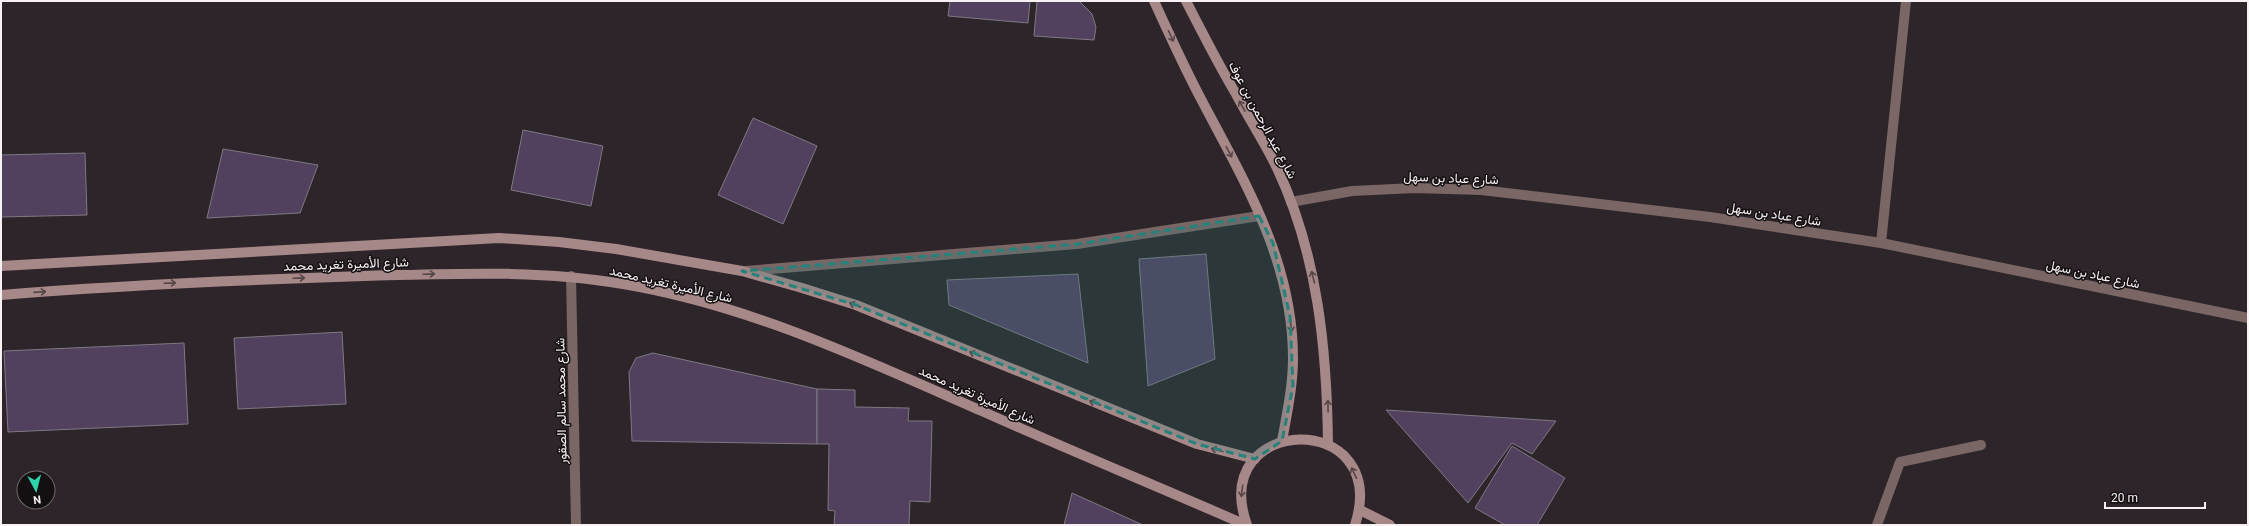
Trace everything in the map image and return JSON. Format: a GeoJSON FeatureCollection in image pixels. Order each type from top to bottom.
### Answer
{"type":"FeatureCollection","features":[{"type":"Feature","properties":{"kind":"street"},"geometry":{"type":"LineString","coordinates":[[1154,1],[1200,97],[1243,177],[1259,216],[1273,243],[1284,284],[1290,316],[1293,356],[1293,386],[1282,441]]}},
{"type":"Feature","properties":{"kind":"street","name":"شارع عبد الرحمن بن عوف"},"geometry":{"type":"LineString","coordinates":[[1186,1],[1277,168],[1302,233],[1315,285],[1323,338],[1328,381],[1328,445]]}},
{"type":"Feature","properties":{"kind":"street"},"geometry":{"type":"LineString","coordinates":[[1881,243],[1906,1]]}},
{"type":"Feature","properties":{"kind":"street","name":"شارع عباد بن سهل"},"geometry":{"type":"LineString","coordinates":[[1291,202],[1352,191],[1415,188],[1481,190],[1710,217],[1881,243],[2248,318]]}},
{"type":"Feature","properties":{"kind":"street"},"geometry":{"type":"LineString","coordinates":[[742,272],[1077,244],[1259,216]]}},
{"type":"Feature","properties":{"kind":"street","name":"شارع الأميرة تغريد محمد"},"geometry":{"type":"LineString","coordinates":[[1,266],[499,238],[559,242],[608,248],[742,272],[802,288],[856,306],[1196,444],[1254,459]]}},
{"type":"Feature","properties":{"kind":"street","name":"شارع الأميرة تغريد محمد"},"geometry":{"type":"LineString","coordinates":[[1,295],[130,285],[491,272],[571,276],[633,286],[705,303],[783,327],[855,355],[1246,525]]}},
{"type":"Feature","properties":{"kind":"street","name":"شارع محمد سالم الصقور"},"geometry":{"type":"LineString","coordinates":[[571,276],[576,525]]}},
{"type":"Feature","properties":{"kind":"street"},"geometry":{"type":"LineString","coordinates":[[1246,525],[1241,509],[1241,491],[1245,474],[1254,459],[1267,448],[1282,441],[1306,438],[1328,445],[1344,456],[1355,472],[1361,491],[1360,510],[1355,525]]}},
{"type":"Feature","properties":{"kind":"street"},"geometry":{"type":"LineString","coordinates":[[1877,525],[1900,462],[1981,445]]}},
{"type":"Feature","properties":{"kind":"street"},"geometry":{"type":"LineString","coordinates":[[1360,510],[1390,525]]}},
{"type":"Feature","properties":{"kind":"highlighted area"},"geometry":{"type":"Polygon","coordinates":[[[1259,216],[1273,243],[1290,316],[1293,386],[1282,441],[1255,459],[1197,444],[856,305],[742,271],[1077,244],[1259,216]]]}},
{"type":"Feature","properties":{"kind":"building"},"geometry":{"type":"Polygon","coordinates":[[[950,1],[1030,1],[1028,23],[948,16],[950,1]]]}},
{"type":"Feature","properties":{"kind":"building"},"geometry":{"type":"Polygon","coordinates":[[[1037,1],[1079,1],[1092,14],[1096,27],[1094,40],[1034,36],[1037,1]]]}},
{"type":"Feature","properties":{"kind":"building"},"geometry":{"type":"Polygon","coordinates":[[[753,118],[817,146],[783,224],[718,195],[753,118]]]}},
{"type":"Feature","properties":{"kind":"building"},"geometry":{"type":"Polygon","coordinates":[[[523,130],[603,146],[591,206],[511,190],[523,130]]]}},
{"type":"Feature","properties":{"kind":"building"},"geometry":{"type":"Polygon","coordinates":[[[223,149],[318,165],[300,213],[207,218],[223,149]]]}},
{"type":"Feature","properties":{"kind":"building"},"geometry":{"type":"Polygon","coordinates":[[[85,153],[87,215],[1,217],[1,155],[85,153]]]}},
{"type":"Feature","properties":{"kind":"building"},"geometry":{"type":"Polygon","coordinates":[[[1206,254],[1215,359],[1148,386],[1139,259],[1206,254]]]}},
{"type":"Feature","properties":{"kind":"building"},"geometry":{"type":"Polygon","coordinates":[[[1078,274],[1088,363],[949,305],[947,280],[1078,274]]]}},
{"type":"Feature","properties":{"kind":"building"},"geometry":{"type":"Polygon","coordinates":[[[342,332],[346,404],[238,409],[234,338],[342,332]]]}},
{"type":"Feature","properties":{"kind":"building"},"geometry":{"type":"Polygon","coordinates":[[[184,343],[188,424],[8,432],[4,351],[184,343]]]}},
{"type":"Feature","properties":{"kind":"building"},"geometry":{"type":"Polygon","coordinates":[[[653,353],[817,389],[817,444],[632,441],[629,372],[636,358],[653,353]]]}},
{"type":"Feature","properties":{"kind":"building"},"geometry":{"type":"Polygon","coordinates":[[[817,389],[855,390],[855,407],[909,408],[908,421],[932,421],[930,502],[910,501],[909,525],[834,525],[835,511],[828,510],[829,444],[817,444],[817,389]]]}},
{"type":"Feature","properties":{"kind":"building"},"geometry":{"type":"Polygon","coordinates":[[[1386,410],[1556,421],[1532,454],[1512,443],[1468,503],[1386,410]]]}},
{"type":"Feature","properties":{"kind":"building"},"geometry":{"type":"Polygon","coordinates":[[[1512,446],[1565,478],[1537,525],[1505,525],[1475,508],[1512,446]]]}},
{"type":"Feature","properties":{"kind":"building"},"geometry":{"type":"Polygon","coordinates":[[[1072,493],[1143,525],[1064,525],[1072,493]]]}}]}
